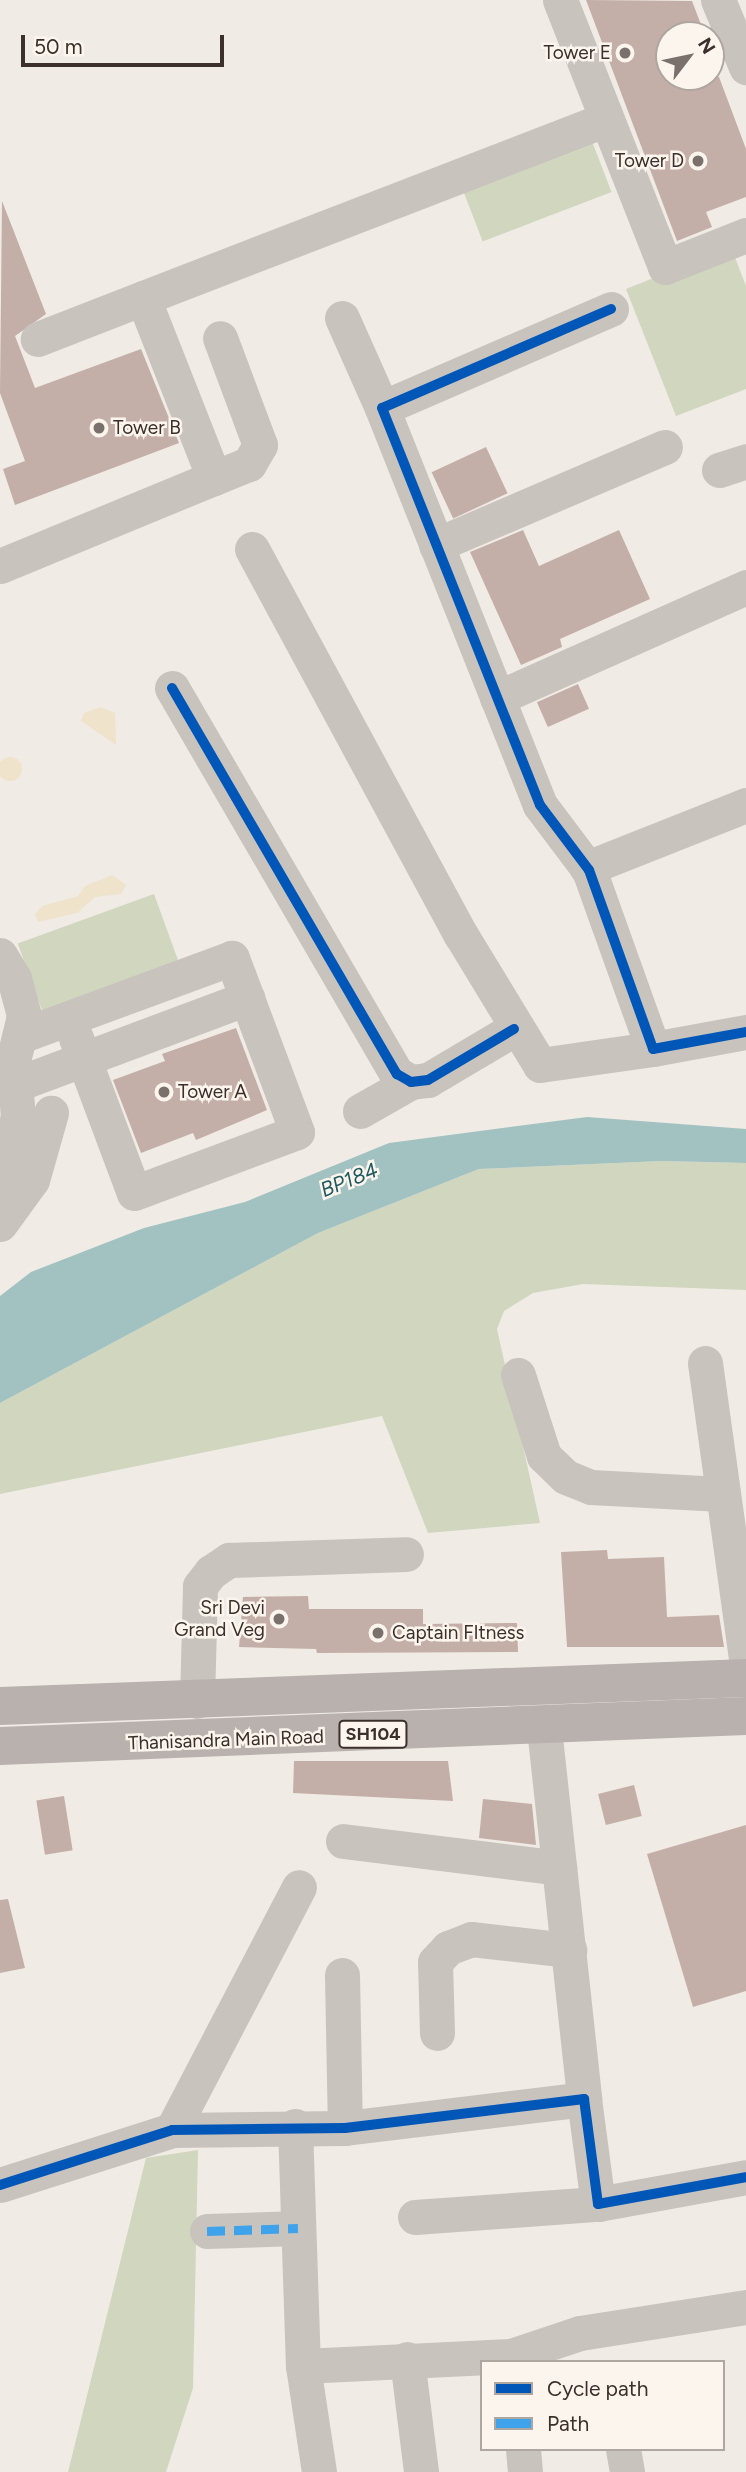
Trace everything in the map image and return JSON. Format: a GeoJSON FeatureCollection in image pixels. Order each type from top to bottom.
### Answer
{"type":"FeatureCollection","features":[{"type":"Feature","properties":{"kind":"main road","name":"Thanisandra Main Road"},"geometry":{"type":"LineString","coordinates":[[0,1706],[197,1701],[746,1678]]}},
{"type":"Feature","properties":{"kind":"main road","name":"Thanisandra Main Road"},"geometry":{"type":"LineString","coordinates":[[0,1746],[544,1728],[746,1716]]}},
{"type":"Feature","properties":{"kind":"street"},"geometry":{"type":"LineString","coordinates":[[560,0],[665,267],[746,235]]}},
{"type":"Feature","properties":{"kind":"street"},"geometry":{"type":"LineString","coordinates":[[718,0],[746,67]]}},
{"type":"Feature","properties":{"kind":"street"},"geometry":{"type":"LineString","coordinates":[[38,340],[607,119]]}},
{"type":"Feature","properties":{"kind":"street"},"geometry":{"type":"LineString","coordinates":[[143,298],[214,478]]}},
{"type":"Feature","properties":{"kind":"street"},"geometry":{"type":"LineString","coordinates":[[382,408],[611,309]]}},
{"type":"Feature","properties":{"kind":"street"},"geometry":{"type":"LineString","coordinates":[[342,318],[382,408],[540,805],[587,867],[653,1049]]}},
{"type":"Feature","properties":{"kind":"street"},"geometry":{"type":"LineString","coordinates":[[4,551],[249,464],[260,445],[220,338]]}},
{"type":"Feature","properties":{"kind":"street"},"geometry":{"type":"LineString","coordinates":[[436,545],[665,447]]}},
{"type":"Feature","properties":{"kind":"street"},"geometry":{"type":"LineString","coordinates":[[252,549],[514,1029],[540,1065],[746,1032]]}},
{"type":"Feature","properties":{"kind":"street"},"geometry":{"type":"LineString","coordinates":[[497,698],[746,587]]}},
{"type":"Feature","properties":{"kind":"street"},"geometry":{"type":"LineString","coordinates":[[172,688],[397,1074],[411,1082]]}},
{"type":"Feature","properties":{"kind":"street"},"geometry":{"type":"LineString","coordinates":[[587,867],[746,805]]}},
{"type":"Feature","properties":{"kind":"street"},"geometry":{"type":"LineString","coordinates":[[0,955],[20,995],[13,1062],[14,1143],[0,1185]]}},
{"type":"Feature","properties":{"kind":"street"},"geometry":{"type":"LineString","coordinates":[[13,1062],[68,1018],[232,958],[297,1132],[134,1193],[68,1018]]}},
{"type":"Feature","properties":{"kind":"street"},"geometry":{"type":"LineString","coordinates":[[132,994],[148,1035]]}},
{"type":"Feature","properties":{"kind":"street"},"geometry":{"type":"LineString","coordinates":[[13,1062],[83,1059],[247,998]]}},
{"type":"Feature","properties":{"kind":"street"},"geometry":{"type":"LineString","coordinates":[[360,1111],[411,1082],[428,1080],[514,1029]]}},
{"type":"Feature","properties":{"kind":"street"},"geometry":{"type":"LineString","coordinates":[[0,1224],[32,1180],[51,1113]]}},
{"type":"Feature","properties":{"kind":"street"},"geometry":{"type":"LineString","coordinates":[[705,1363],[746,1660]]}},
{"type":"Feature","properties":{"kind":"street"},"geometry":{"type":"LineString","coordinates":[[518,1375],[544,1456],[566,1477],[591,1487],[721,1494]]}},
{"type":"Feature","properties":{"kind":"street"},"geometry":{"type":"LineString","coordinates":[[197,1701],[200,1587],[211,1572],[229,1560],[406,1553]]}},
{"type":"Feature","properties":{"kind":"street"},"geometry":{"type":"LineString","coordinates":[[544,1728],[598,2204]]}},
{"type":"Feature","properties":{"kind":"street"},"geometry":{"type":"LineString","coordinates":[[343,1841],[559,1868]]}},
{"type":"Feature","properties":{"kind":"street"},"geometry":{"type":"LineString","coordinates":[[172,2130],[299,1887]]}},
{"type":"Feature","properties":{"kind":"street"},"geometry":{"type":"LineString","coordinates":[[437,2033],[435,1962],[448,1948],[471,1939],[569,1950]]}},
{"type":"Feature","properties":{"kind":"street"},"geometry":{"type":"LineString","coordinates":[[342,1975],[345,2128]]}},
{"type":"Feature","properties":{"kind":"street"},"geometry":{"type":"LineString","coordinates":[[0,2185],[172,2130],[295,2126],[345,2128],[584,2099]]}},
{"type":"Feature","properties":{"kind":"street"},"geometry":{"type":"LineString","coordinates":[[295,2126],[303,2366],[319,2472]]}},
{"type":"Feature","properties":{"kind":"street"},"geometry":{"type":"LineString","coordinates":[[415,2217],[598,2204],[746,2177]]}},
{"type":"Feature","properties":{"kind":"street"},"geometry":{"type":"LineString","coordinates":[[207,2231],[298,2228]]}},
{"type":"Feature","properties":{"kind":"street"},"geometry":{"type":"LineString","coordinates":[[303,2366],[407,2359],[511,2359],[580,2333],[746,2307]]}},
{"type":"Feature","properties":{"kind":"street"},"geometry":{"type":"LineString","coordinates":[[407,2359],[421,2472]]}},
{"type":"Feature","properties":{"kind":"street"},"geometry":{"type":"LineString","coordinates":[[523,2451],[526,2472]]}},
{"type":"Feature","properties":{"kind":"street"},"geometry":{"type":"LineString","coordinates":[[623,2451],[627,2472]]}},
{"type":"Feature","properties":{"kind":"green space"},"geometry":{"type":"Polygon","coordinates":[[[590,136],[612,192],[483,241],[461,185],[590,136]]]}},
{"type":"Feature","properties":{"kind":"green space"},"geometry":{"type":"Polygon","coordinates":[[[731,247],[746,286],[746,389],[676,416],[626,289],[731,247]]]}},
{"type":"Feature","properties":{"kind":"green space"},"geometry":{"type":"Polygon","coordinates":[[[154,894],[179,962],[42,1011],[18,944],[154,894]]]}},
{"type":"Feature","properties":{"kind":"green space"},"geometry":{"type":"Polygon","coordinates":[[[662,1161],[746,1163],[746,1290],[583,1284],[533,1293],[504,1311],[497,1329],[540,1523],[428,1533],[382,1416],[0,1494],[0,1403],[318,1233],[479,1169],[662,1161]]]}},
{"type":"Feature","properties":{"kind":"green space"},"geometry":{"type":"Polygon","coordinates":[[[198,2150],[193,2388],[166,2472],[68,2472],[146,2158],[198,2150]]]}},
{"type":"Feature","properties":{"kind":"sand"},"geometry":{"type":"Polygon","coordinates":[[[101,707],[115,713],[116,745],[81,721],[84,713],[101,707]]]}},
{"type":"Feature","properties":{"kind":"sand"},"geometry":{"type":"Polygon","coordinates":[[[15,758],[21,764],[19,778],[10,781],[1,778],[1,760],[15,758]]]}},
{"type":"Feature","properties":{"kind":"sand"},"geometry":{"type":"Polygon","coordinates":[[[112,875],[126,885],[121,894],[95,897],[77,913],[38,922],[35,914],[42,906],[78,896],[85,886],[112,875]]]}},
{"type":"Feature","properties":{"kind":"water","name":"BP184"},"geometry":{"type":"Polygon","coordinates":[[[587,1117],[746,1129],[746,1163],[662,1161],[479,1169],[318,1233],[0,1403],[0,1296],[31,1272],[144,1228],[245,1202],[389,1143],[587,1117]]]}},
{"type":"Feature","properties":{"kind":"building"},"geometry":{"type":"Polygon","coordinates":[[[586,0],[692,1],[700,21],[655,21],[655,91],[724,91],[746,149],[746,197],[706,212],[712,227],[677,241],[586,0]]]}},
{"type":"Feature","properties":{"kind":"building","name":"Tower B"},"geometry":{"type":"Polygon","coordinates":[[[2,201],[46,314],[15,336],[35,388],[141,349],[179,443],[15,505],[3,469],[25,461],[0,393],[2,201]]]}},
{"type":"Feature","properties":{"kind":"building"},"geometry":{"type":"Polygon","coordinates":[[[486,447],[508,493],[453,519],[432,472],[486,447]]]}},
{"type":"Feature","properties":{"kind":"building"},"geometry":{"type":"Polygon","coordinates":[[[523,530],[539,566],[619,530],[650,599],[560,639],[562,647],[521,665],[470,552],[523,530]]]}},
{"type":"Feature","properties":{"kind":"building"},"geometry":{"type":"Polygon","coordinates":[[[578,684],[589,709],[548,727],[537,702],[578,684]]]}},
{"type":"Feature","properties":{"kind":"building","name":"Tower A"},"geometry":{"type":"Polygon","coordinates":[[[236,1028],[267,1110],[196,1140],[193,1133],[141,1153],[113,1080],[165,1061],[162,1054],[236,1028]]]}},
{"type":"Feature","properties":{"kind":"building"},"geometry":{"type":"Polygon","coordinates":[[[607,1550],[608,1559],[664,1557],[667,1617],[719,1615],[724,1647],[567,1647],[561,1552],[607,1550]]]}},
{"type":"Feature","properties":{"kind":"building"},"geometry":{"type":"Polygon","coordinates":[[[308,1596],[309,1609],[423,1609],[423,1624],[517,1623],[518,1652],[317,1653],[316,1649],[239,1647],[243,1597],[308,1596]]]}},
{"type":"Feature","properties":{"kind":"building"},"geometry":{"type":"Polygon","coordinates":[[[294,1761],[448,1761],[453,1801],[293,1793],[294,1761]]]}},
{"type":"Feature","properties":{"kind":"building"},"geometry":{"type":"Polygon","coordinates":[[[634,1785],[642,1816],[606,1825],[598,1794],[634,1785]]]}},
{"type":"Feature","properties":{"kind":"building"},"geometry":{"type":"Polygon","coordinates":[[[64,1796],[73,1850],[45,1855],[36,1800],[64,1796]]]}},
{"type":"Feature","properties":{"kind":"building"},"geometry":{"type":"Polygon","coordinates":[[[483,1799],[532,1804],[536,1845],[479,1838],[483,1799]]]}},
{"type":"Feature","properties":{"kind":"building"},"geometry":{"type":"Polygon","coordinates":[[[746,1825],[746,1991],[693,2007],[647,1854],[746,1825]]]}},
{"type":"Feature","properties":{"kind":"building"},"geometry":{"type":"Polygon","coordinates":[[[8,1899],[25,1968],[0,1973],[0,1900],[8,1899]]]}},
{"type":"Feature","properties":{"kind":"marked path"},"geometry":{"type":"LineString","coordinates":[[207,2231],[298,2228]]}},
{"type":"Feature","properties":{"kind":"cycle path"},"geometry":{"type":"LineString","coordinates":[[611,309],[382,408],[540,805],[589,870],[653,1049],[746,1032]]}},
{"type":"Feature","properties":{"kind":"cycle path"},"geometry":{"type":"LineString","coordinates":[[172,688],[397,1074],[411,1082],[428,1080],[514,1029]]}},
{"type":"Feature","properties":{"kind":"cycle path"},"geometry":{"type":"LineString","coordinates":[[0,2185],[172,2130],[345,2128],[584,2099],[598,2204],[746,2177]]}},
{"type":"Feature","properties":{"kind":"place","name":"Tower E"},"geometry":{"type":"Point","coordinates":[625,53]}},
{"type":"Feature","properties":{"kind":"place","name":"Tower D"},"geometry":{"type":"Point","coordinates":[698,161]}},
{"type":"Feature","properties":{"kind":"place","name":"Tower B"},"geometry":{"type":"Point","coordinates":[99,428]}},
{"type":"Feature","properties":{"kind":"place","name":"Tower A"},"geometry":{"type":"Point","coordinates":[164,1092]}},
{"type":"Feature","properties":{"kind":"place","name":"Sri Devi Grand Veg"},"geometry":{"type":"Point","coordinates":[279,1619]}},
{"type":"Feature","properties":{"kind":"place","name":"Captain FItness"},"geometry":{"type":"Point","coordinates":[378,1633]}}]}
